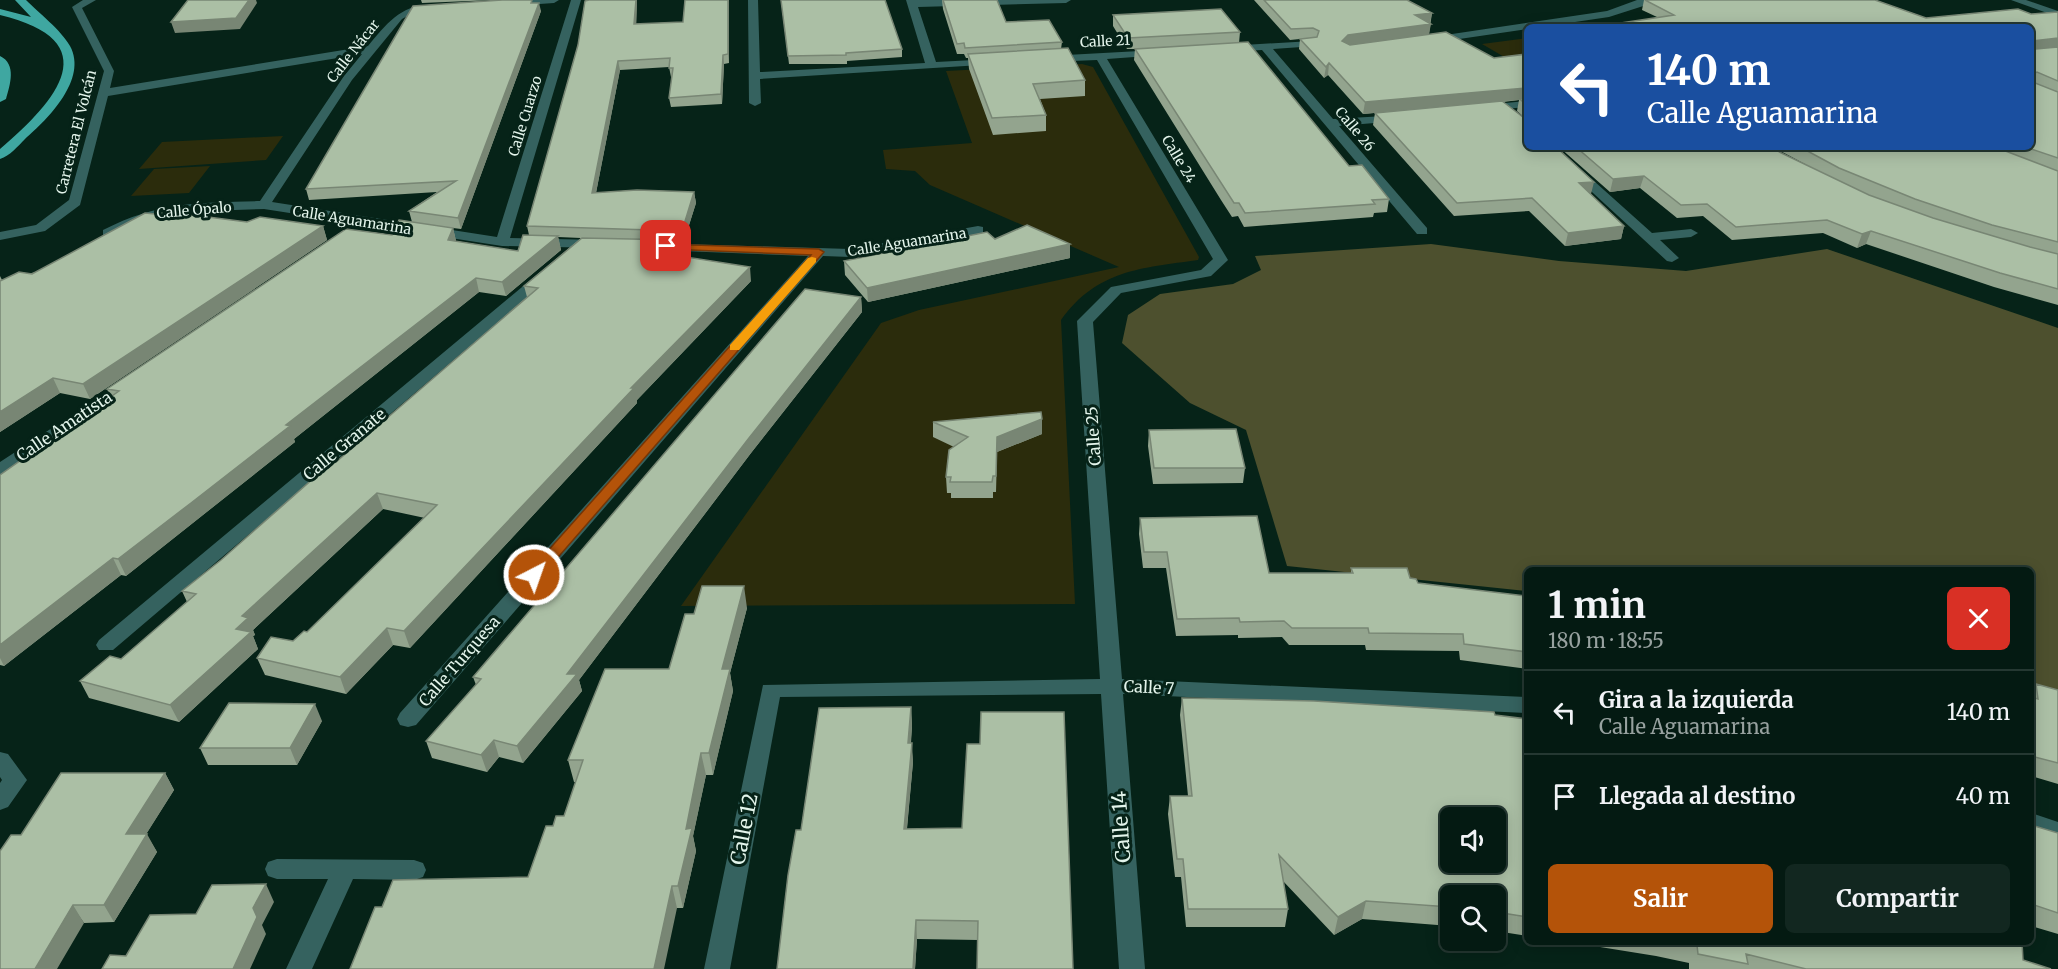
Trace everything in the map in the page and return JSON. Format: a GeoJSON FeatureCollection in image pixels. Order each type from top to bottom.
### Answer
{"type":"FeatureCollection","features":[{"type":"Feature","properties":{"kind":"main road"},"geometry":{"type":"LineString","coordinates":[[0,155],[32,128],[58,96],[66,78],[68,48],[20,0]]}},
{"type":"Feature","properties":{"kind":"main road"},"geometry":{"type":"LineString","coordinates":[[0,12],[51,30]]}},
{"type":"Feature","properties":{"kind":"main road"},"geometry":{"type":"LineString","coordinates":[[0,59],[7,75],[0,99]]}},
{"type":"Feature","properties":{"kind":"street","name":"Carretera El Volcán"},"geometry":{"type":"LineString","coordinates":[[0,236],[40,228],[75,202],[109,71],[77,7],[91,0]]}},
{"type":"Feature","properties":{"kind":"street"},"geometry":{"type":"LineString","coordinates":[[497,4],[554,0]]}},
{"type":"Feature","properties":{"kind":"street","name":"Calle Cuarzo"},"geometry":{"type":"LineString","coordinates":[[502,242],[576,0]]}},
{"type":"Feature","properties":{"kind":"street"},"geometry":{"type":"LineString","coordinates":[[753,0],[754,103]]}},
{"type":"Feature","properties":{"kind":"street"},"geometry":{"type":"LineString","coordinates":[[931,65],[912,2],[1066,0]]}},
{"type":"Feature","properties":{"kind":"street"},"geometry":{"type":"LineString","coordinates":[[1540,24],[1609,14],[1637,3],[1657,0]]}},
{"type":"Feature","properties":{"kind":"street"},"geometry":{"type":"LineString","coordinates":[[2016,0],[2058,14]]}},
{"type":"Feature","properties":{"kind":"street","name":"Calle Nácar"},"geometry":{"type":"LineString","coordinates":[[264,205],[348,78],[403,13],[451,7]]}},
{"type":"Feature","properties":{"kind":"street"},"geometry":{"type":"LineString","coordinates":[[1417,42],[1524,26]]}},
{"type":"Feature","properties":{"kind":"street"},"geometry":{"type":"LineString","coordinates":[[1210,50],[1312,44]]}},
{"type":"Feature","properties":{"kind":"street","name":"Calle 26"},"geometry":{"type":"LineString","coordinates":[[1266,46],[1422,231]]}},
{"type":"Feature","properties":{"kind":"street"},"geometry":{"type":"LineString","coordinates":[[103,93],[371,49]]}},
{"type":"Feature","properties":{"kind":"street","name":"Calle 21"},"geometry":{"type":"LineString","coordinates":[[1033,60],[1165,52]]}},
{"type":"Feature","properties":{"kind":"street","name":"Calle 24"},"geometry":{"type":"LineString","coordinates":[[1100,56],[1221,260],[1206,273]]}},
{"type":"Feature","properties":{"kind":"street"},"geometry":{"type":"LineString","coordinates":[[755,76],[1010,61]]}},
{"type":"Feature","properties":{"kind":"street"},"geometry":{"type":"LineString","coordinates":[[1469,110],[1524,104]]}},
{"type":"Feature","properties":{"kind":"street"},"geometry":{"type":"LineString","coordinates":[[1503,107],[1519,121]]}},
{"type":"Feature","properties":{"kind":"street"},"geometry":{"type":"LineString","coordinates":[[1331,123],[1411,115]]}},
{"type":"Feature","properties":{"kind":"street"},"geometry":{"type":"LineString","coordinates":[[1552,150],[1672,258]]}},
{"type":"Feature","properties":{"kind":"street","name":"Calle Aguamarina"},"geometry":{"type":"LineString","coordinates":[[264,205],[502,242],[613,244]]}},
{"type":"Feature","properties":{"kind":"street","name":"Calle Ópalo"},"geometry":{"type":"LineString","coordinates":[[94,241],[136,218],[155,212],[178,208],[264,205]]}},
{"type":"Feature","properties":{"kind":"street"},"geometry":{"type":"LineString","coordinates":[[347,236],[367,222]]}},
{"type":"Feature","properties":{"kind":"street","name":"Calle Aguamarina"},"geometry":{"type":"LineString","coordinates":[[636,245],[850,253],[978,230]]}},
{"type":"Feature","properties":{"kind":"street"},"geometry":{"type":"LineString","coordinates":[[1650,237],[1690,233]]}},
{"type":"Feature","properties":{"kind":"street","name":"Calle Granate"},"geometry":{"type":"LineString","coordinates":[[106,645],[582,243]]}},
{"type":"Feature","properties":{"kind":"street","name":"Calle Turquesa"},"geometry":{"type":"LineString","coordinates":[[408,719],[819,252]]}},
{"type":"Feature","properties":{"kind":"street","name":"Calle 25"},"geometry":{"type":"LineString","coordinates":[[1110,686],[1085,321],[1116,290],[1206,273]]}},
{"type":"Feature","properties":{"kind":"street","name":"Calle Amatista"},"geometry":{"type":"LineString","coordinates":[[0,470],[139,376]]}},
{"type":"Feature","properties":{"kind":"street","name":"Calle 7"},"geometry":{"type":"LineString","coordinates":[[771,690],[1110,686],[1524,705]]}},
{"type":"Feature","properties":{"kind":"street","name":"Calle 14"},"geometry":{"type":"LineString","coordinates":[[1110,686],[1132,969]]}},
{"type":"Feature","properties":{"kind":"street","name":"Calle 12"},"geometry":{"type":"LineString","coordinates":[[717,969],[771,690]]}},
{"type":"Feature","properties":{"kind":"street"},"geometry":{"type":"LineString","coordinates":[[0,760],[15,780],[0,801]]}},
{"type":"Feature","properties":{"kind":"street"},"geometry":{"type":"LineString","coordinates":[[2034,823],[2058,831]]}},
{"type":"Feature","properties":{"kind":"street"},"geometry":{"type":"LineString","coordinates":[[277,869],[414,870]]}},
{"type":"Feature","properties":{"kind":"street"},"geometry":{"type":"LineString","coordinates":[[299,969],[345,869]]}},
{"type":"Feature","properties":{"kind":"shaded area"},"geometry":{"type":"Polygon","coordinates":[[[1524,38],[1524,55],[1506,58],[1482,44],[1524,38]]]}},
{"type":"Feature","properties":{"kind":"shaded area"},"geometry":{"type":"Polygon","coordinates":[[[1082,64],[1093,67],[1199,257],[1198,260],[1139,269],[1105,281],[1075,303],[1061,320],[1075,604],[681,606],[881,323],[919,310],[1119,267],[930,185],[915,171],[886,169],[883,150],[972,143],[946,71],[1082,64]]]}},
{"type":"Feature","properties":{"kind":"shaded area"},"geometry":{"type":"Polygon","coordinates":[[[283,136],[266,160],[139,169],[162,142],[283,136]]]}},
{"type":"Feature","properties":{"kind":"shaded area"},"geometry":{"type":"Polygon","coordinates":[[[210,166],[189,193],[131,196],[154,169],[210,166]]]}},
{"type":"Feature","properties":{"kind":"green space"},"geometry":{"type":"Polygon","coordinates":[[[1431,244],[1559,261],[1686,271],[1827,249],[2058,328],[2058,698],[2034,690],[2034,567],[1524,567],[1524,591],[1287,566],[1246,430],[1190,403],[1122,343],[1128,315],[1160,294],[1233,284],[1261,270],[1255,256],[1431,244]]]}},
{"type":"Feature","properties":{"kind":"building"},"geometry":{"type":"Polygon","coordinates":[[[188,0],[249,0],[236,18],[171,22],[188,0]]]}},
{"type":"Feature","properties":{"kind":"building"},"geometry":{"type":"Polygon","coordinates":[[[532,0],[531,3],[539,3],[458,218],[409,211],[456,181],[306,189],[413,6],[532,0]]]}},
{"type":"Feature","properties":{"kind":"building"},"geometry":{"type":"Polygon","coordinates":[[[636,0],[634,24],[683,22],[685,0],[728,0],[728,54],[723,55],[721,94],[669,98],[673,68],[669,68],[670,58],[618,61],[592,193],[637,190],[694,192],[682,231],[527,226],[578,45],[585,1],[636,0]]]}},
{"type":"Feature","properties":{"kind":"building"},"geometry":{"type":"Polygon","coordinates":[[[781,0],[885,0],[902,49],[846,53],[846,55],[788,56],[781,0]]]}},
{"type":"Feature","properties":{"kind":"building"},"geometry":{"type":"Polygon","coordinates":[[[943,0],[997,0],[1006,22],[1049,20],[1062,42],[965,48],[964,43],[957,44],[943,0]]]}},
{"type":"Feature","properties":{"kind":"building"},"geometry":{"type":"Polygon","coordinates":[[[1264,0],[1407,0],[1432,13],[1415,15],[1431,24],[1348,35],[1342,41],[1350,45],[1446,32],[1494,58],[1524,54],[1524,88],[1365,102],[1329,63],[1326,67],[1300,39],[1317,37],[1319,31],[1313,28],[1291,29],[1264,0]]]}},
{"type":"Feature","properties":{"kind":"building"},"geometry":{"type":"Polygon","coordinates":[[[1645,0],[1875,0],[1926,18],[2018,9],[2031,14],[2058,12],[2058,38],[2034,41],[2034,24],[1614,24],[1674,15],[1645,0]]]}},
{"type":"Feature","properties":{"kind":"building"},"geometry":{"type":"Polygon","coordinates":[[[1221,9],[1240,32],[1128,38],[1113,15],[1221,9]]]}},
{"type":"Feature","properties":{"kind":"building"},"geometry":{"type":"Polygon","coordinates":[[[1248,42],[1349,166],[1362,165],[1389,199],[1372,200],[1375,204],[1245,213],[1239,203],[1234,203],[1135,49],[1248,42]]]}},
{"type":"Feature","properties":{"kind":"building"},"geometry":{"type":"Polygon","coordinates":[[[2034,44],[2036,49],[2058,47],[2058,81],[2037,72],[2034,74],[2034,44]]]}},
{"type":"Feature","properties":{"kind":"building"},"geometry":{"type":"Polygon","coordinates":[[[1068,48],[1085,80],[1033,84],[1046,115],[992,118],[968,54],[1068,48]]]}},
{"type":"Feature","properties":{"kind":"building"},"geometry":{"type":"Polygon","coordinates":[[[2034,78],[2035,83],[2058,92],[2058,158],[2034,150],[2034,78]]]}},
{"type":"Feature","properties":{"kind":"building"},"geometry":{"type":"Polygon","coordinates":[[[1502,101],[1524,118],[1524,150],[1559,150],[1594,182],[1579,183],[1624,226],[1568,233],[1532,198],[1457,203],[1375,113],[1502,101]]]}},
{"type":"Feature","properties":{"kind":"building"},"geometry":{"type":"Polygon","coordinates":[[[1579,150],[1775,150],[1869,195],[1933,218],[2058,254],[2058,289],[2000,273],[1871,231],[1862,234],[1827,220],[1736,227],[1707,204],[1681,205],[1644,176],[1613,179],[1579,150]]]}},
{"type":"Feature","properties":{"kind":"building"},"geometry":{"type":"Polygon","coordinates":[[[1806,150],[2003,150],[2058,171],[2058,242],[1992,225],[1915,199],[1839,168],[1806,150]]]}},
{"type":"Feature","properties":{"kind":"building"},"geometry":{"type":"Polygon","coordinates":[[[161,211],[247,222],[260,217],[323,226],[83,384],[53,378],[0,412],[0,281],[19,272],[32,274],[145,213],[155,214],[161,211]]]}},
{"type":"Feature","properties":{"kind":"building"},"geometry":{"type":"Polygon","coordinates":[[[399,220],[453,228],[448,240],[518,251],[523,235],[558,236],[502,282],[476,278],[286,425],[290,426],[191,503],[118,559],[113,558],[0,645],[0,475],[119,391],[107,389],[346,229],[392,235],[399,220]]]}},
{"type":"Feature","properties":{"kind":"building"},"geometry":{"type":"Polygon","coordinates":[[[1027,225],[1070,244],[867,288],[844,261],[987,232],[995,239],[1027,225]]]}},
{"type":"Feature","properties":{"kind":"building"},"geometry":{"type":"Polygon","coordinates":[[[582,238],[678,240],[673,255],[750,267],[631,388],[634,388],[404,631],[387,628],[340,677],[257,658],[271,637],[293,641],[304,631],[307,632],[437,505],[377,493],[242,616],[248,618],[236,629],[251,632],[170,705],[80,681],[110,656],[121,659],[196,594],[182,591],[538,288],[524,286],[582,238]]]}},
{"type":"Feature","properties":{"kind":"building"},"geometry":{"type":"Polygon","coordinates":[[[805,289],[861,297],[567,674],[577,674],[517,746],[494,740],[481,755],[426,741],[481,679],[473,677],[805,289]]]}},
{"type":"Feature","properties":{"kind":"building"},"geometry":{"type":"Polygon","coordinates":[[[1041,412],[1042,419],[997,437],[996,476],[993,476],[992,482],[950,482],[951,477],[946,477],[949,450],[968,437],[933,422],[1041,412]]]}},
{"type":"Feature","properties":{"kind":"building"},"geometry":{"type":"Polygon","coordinates":[[[1236,429],[1245,468],[1154,468],[1149,430],[1236,429]]]}},
{"type":"Feature","properties":{"kind":"building"},"geometry":{"type":"Polygon","coordinates":[[[1257,516],[1269,573],[1353,573],[1351,568],[1407,568],[1410,578],[1416,579],[1418,583],[1524,596],[1524,652],[1464,644],[1463,634],[1369,633],[1368,628],[1292,628],[1284,621],[1240,622],[1239,618],[1177,619],[1167,552],[1144,552],[1140,518],[1257,516]]]}},
{"type":"Feature","properties":{"kind":"building"},"geometry":{"type":"Polygon","coordinates":[[[702,586],[744,586],[722,669],[730,669],[709,753],[701,753],[686,829],[692,828],[678,886],[672,886],[654,969],[350,969],[375,907],[382,907],[393,880],[528,877],[546,826],[553,826],[556,816],[564,816],[583,760],[568,760],[605,669],[669,669],[685,614],[694,614],[702,586]]]}},
{"type":"Feature","properties":{"kind":"building"},"geometry":{"type":"Polygon","coordinates":[[[2036,684],[2058,690],[2058,763],[2034,757],[2034,698],[2038,699],[2036,684]]]}},
{"type":"Feature","properties":{"kind":"building"},"geometry":{"type":"Polygon","coordinates":[[[1182,698],[1314,701],[1494,712],[1495,715],[1524,719],[1524,917],[1506,914],[1506,885],[1440,885],[1440,906],[1366,901],[1338,917],[1279,855],[1288,909],[1188,909],[1183,859],[1177,859],[1170,796],[1192,796],[1182,698]]]}},
{"type":"Feature","properties":{"kind":"building"},"geometry":{"type":"Polygon","coordinates":[[[229,703],[315,704],[290,748],[200,748],[229,703]]]}},
{"type":"Feature","properties":{"kind":"building"},"geometry":{"type":"Polygon","coordinates":[[[911,707],[908,743],[912,743],[904,829],[962,828],[967,744],[980,744],[981,712],[1064,712],[1073,969],[977,969],[978,921],[916,920],[913,969],[777,969],[788,875],[796,830],[801,830],[819,708],[911,707]]]}},
{"type":"Feature","properties":{"kind":"building"},"geometry":{"type":"Polygon","coordinates":[[[61,773],[165,773],[126,834],[147,834],[104,905],[73,905],[35,969],[0,969],[0,851],[11,835],[21,835],[61,773]]]}},
{"type":"Feature","properties":{"kind":"building"},"geometry":{"type":"Polygon","coordinates":[[[2034,826],[2058,833],[2058,913],[2034,905],[2034,826]]]}},
{"type":"Feature","properties":{"kind":"building"},"geometry":{"type":"Polygon","coordinates":[[[266,884],[253,908],[257,917],[233,969],[102,969],[110,955],[126,956],[150,915],[196,914],[212,885],[266,884]]]}},
{"type":"Feature","properties":{"kind":"building"},"geometry":{"type":"Polygon","coordinates":[[[1697,945],[2022,945],[2023,960],[2051,969],[1806,969],[1746,954],[1748,964],[1698,954],[1697,945]]]}},
{"type":"Feature","properties":{"kind":"slow traffic"},"geometry":{"type":"LineString","coordinates":[[735,347],[812,260]]}},
{"type":"Feature","properties":{"kind":"route"},"geometry":{"type":"LineString","coordinates":[[534,575],[819,252],[666,246]]}}]}
